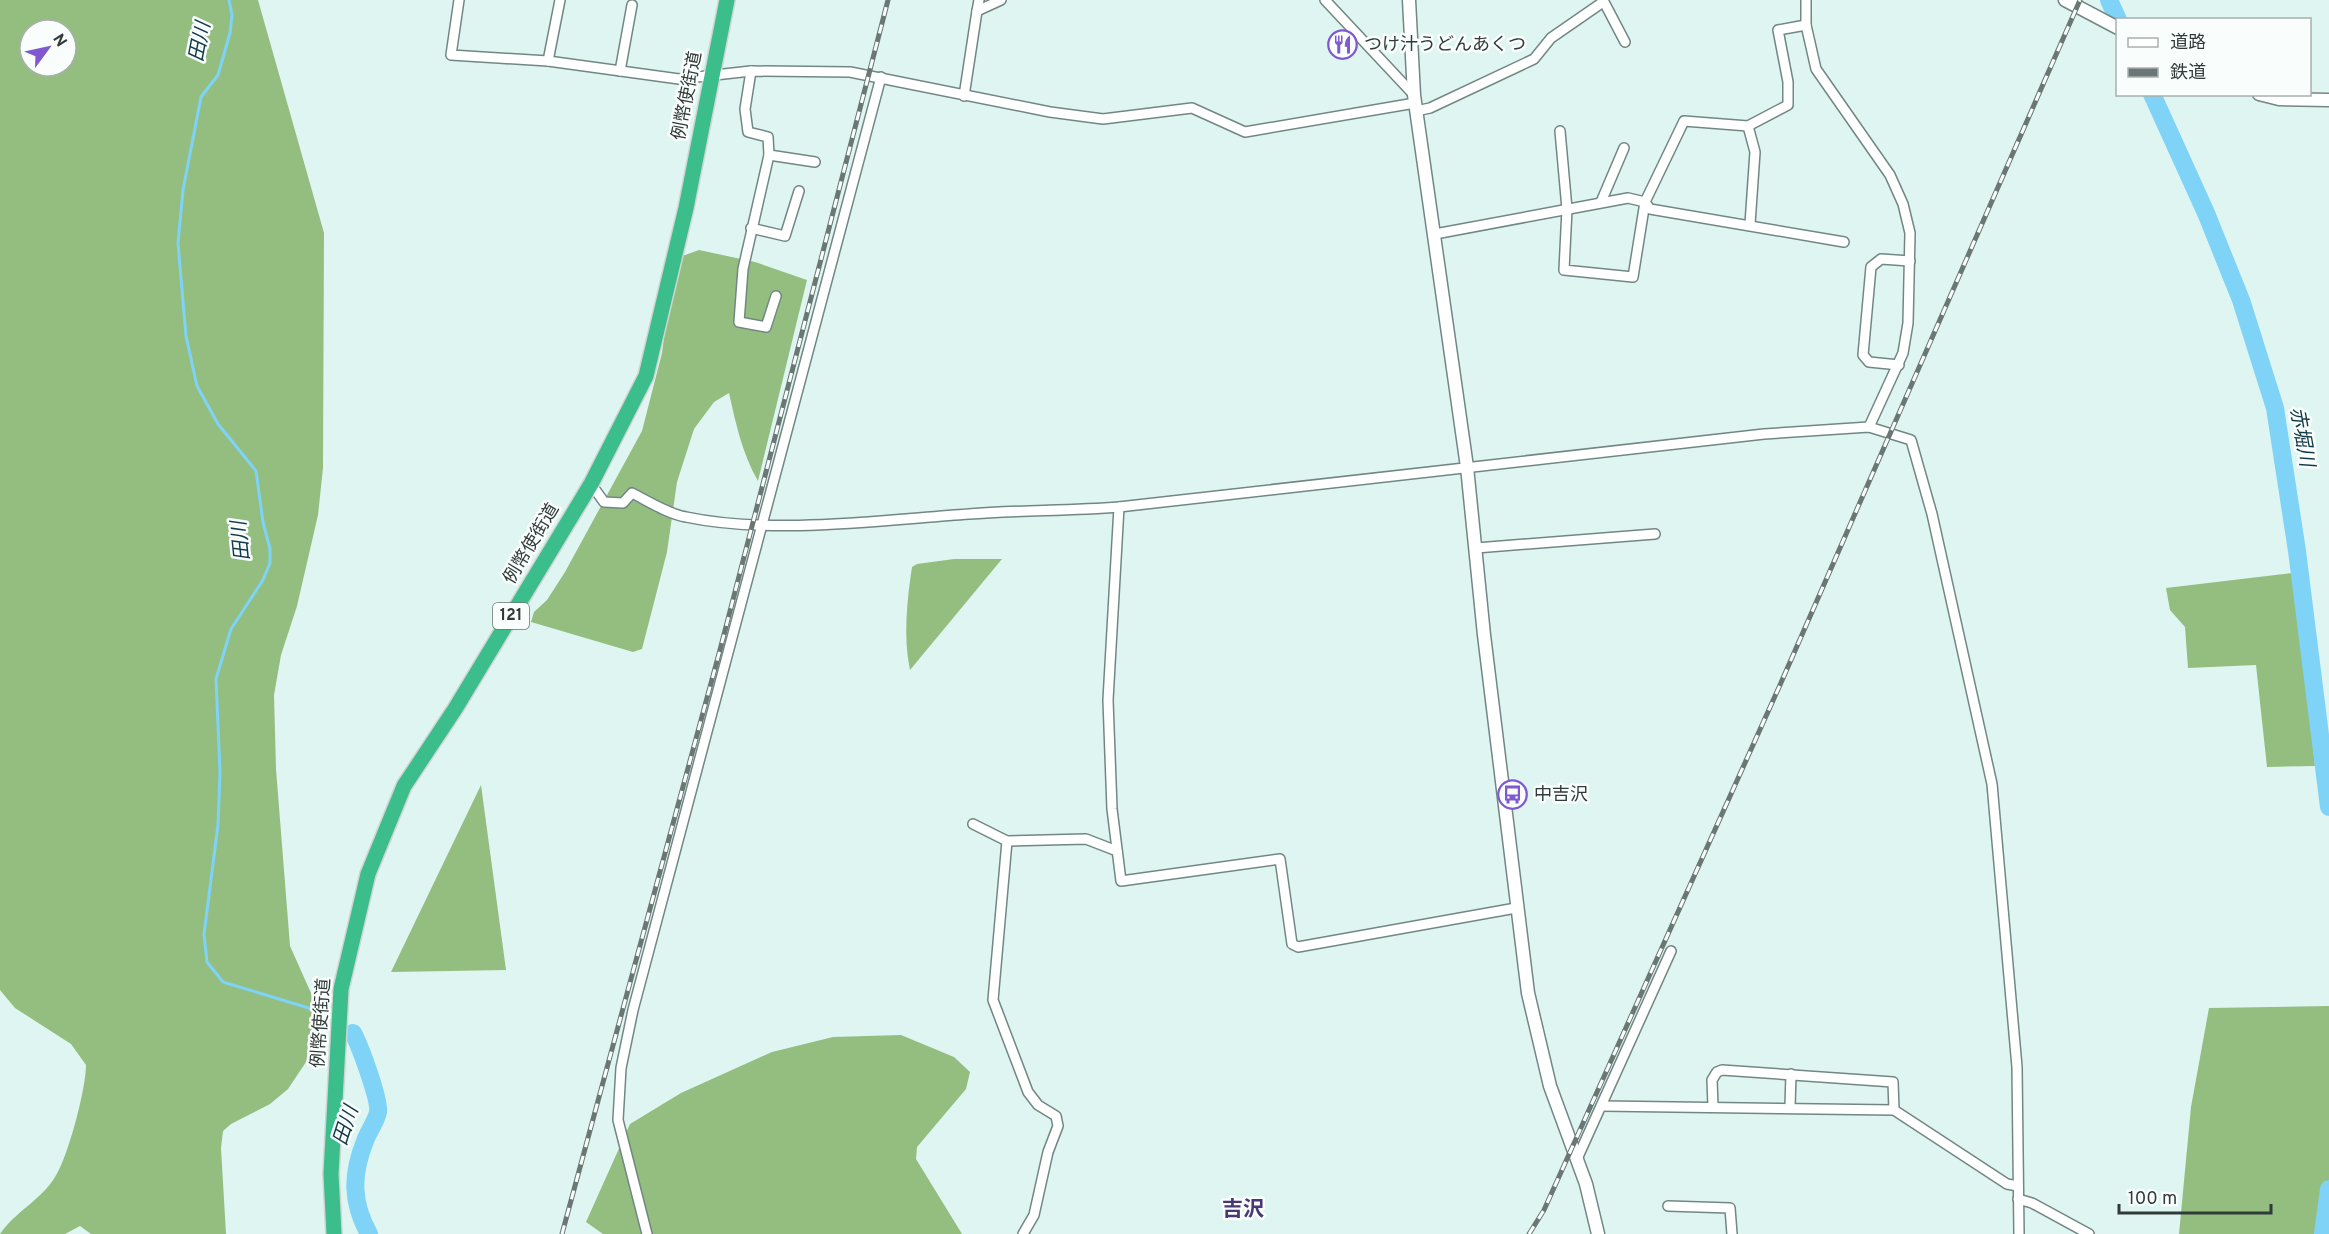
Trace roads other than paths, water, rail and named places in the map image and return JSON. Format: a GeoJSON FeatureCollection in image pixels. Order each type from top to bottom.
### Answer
{"type":"FeatureCollection","features":[{"type":"Feature","properties":{"kind":"highway","name":"例幣使街道"},"geometry":{"type":"LineString","coordinates":[[334,1234],[331,1174],[341,989],[368,874],[404,786],[455,709],[591,484],[646,376],[686,208],[727,0]]}},
{"type":"Feature","properties":{"kind":"street"},"geometry":{"type":"LineString","coordinates":[[459,0],[451,55],[548,61],[679,79],[751,71],[850,72],[964,96],[1102,119],[1192,108],[1245,132],[1415,103],[1430,108],[1534,59],[1551,38],[1603,1],[1625,42]]}},
{"type":"Feature","properties":{"kind":"street"},"geometry":{"type":"LineString","coordinates":[[548,61],[560,0]]}},
{"type":"Feature","properties":{"kind":"street"},"geometry":{"type":"LineString","coordinates":[[964,96],[980,0]]}},
{"type":"Feature","properties":{"kind":"street"},"geometry":{"type":"LineString","coordinates":[[978,11],[1001,0]]}},
{"type":"Feature","properties":{"kind":"street"},"geometry":{"type":"LineString","coordinates":[[1324,0],[1415,103]]}},
{"type":"Feature","properties":{"kind":"street"},"geometry":{"type":"LineString","coordinates":[[1409,0],[1415,103],[1467,467],[1484,635],[1528,993],[1550,1086],[1586,1184],[1598,1234]]}},
{"type":"Feature","properties":{"kind":"street"},"geometry":{"type":"LineString","coordinates":[[1806,0],[1806,25],[1816,69],[1881,162],[1896,189],[1908,219],[1910,261],[1906,336],[1899,365],[1869,427]]}},
{"type":"Feature","properties":{"kind":"street"},"geometry":{"type":"LineString","coordinates":[[2065,0],[2116,27]]}},
{"type":"Feature","properties":{"kind":"street"},"geometry":{"type":"LineString","coordinates":[[620,71],[632,5]]}},
{"type":"Feature","properties":{"kind":"street"},"geometry":{"type":"LineString","coordinates":[[1560,131],[1567,209],[1564,270],[1634,277],[1645,202],[1684,121],[1748,126],[1788,105],[1788,82],[1778,30],[1806,25]]}},
{"type":"Feature","properties":{"kind":"street"},"geometry":{"type":"LineString","coordinates":[[751,71],[745,110],[748,132],[768,137],[769,155],[743,269],[739,322],[766,327],[776,296]]}},
{"type":"Feature","properties":{"kind":"street"},"geometry":{"type":"LineString","coordinates":[[647,1234],[618,1120],[621,1068],[666,880],[764,525],[824,285],[881,77]]}},
{"type":"Feature","properties":{"kind":"street"},"geometry":{"type":"LineString","coordinates":[[2267,96],[2279,99],[2329,100]]}},
{"type":"Feature","properties":{"kind":"street"},"geometry":{"type":"LineString","coordinates":[[1748,126],[1755,152],[1750,224]]}},
{"type":"Feature","properties":{"kind":"street"},"geometry":{"type":"LineString","coordinates":[[1601,202],[1624,148]]}},
{"type":"Feature","properties":{"kind":"street"},"geometry":{"type":"LineString","coordinates":[[769,155],[815,162]]}},
{"type":"Feature","properties":{"kind":"street"},"geometry":{"type":"LineString","coordinates":[[751,228],[785,236],[799,191]]}},
{"type":"Feature","properties":{"kind":"street"},"geometry":{"type":"LineString","coordinates":[[1435,234],[1628,198],[1645,202],[1650,209],[1750,224],[1844,242]]}},
{"type":"Feature","properties":{"kind":"street"},"geometry":{"type":"LineString","coordinates":[[1899,365],[1869,362],[1863,356],[1871,267],[1881,259],[1910,261]]}},
{"type":"Feature","properties":{"kind":"street"},"geometry":{"type":"LineString","coordinates":[[591,484],[604,502],[623,502],[632,493],[684,517],[764,525],[1119,507],[1764,434],[1869,427],[1911,440],[1932,514],[1987,757],[2000,859],[2017,1067],[2019,1234]]}},
{"type":"Feature","properties":{"kind":"street"},"geometry":{"type":"LineString","coordinates":[[1119,507],[1108,700],[1112,809],[1121,881],[1280,859],[1292,944],[1298,947],[1516,908]]}},
{"type":"Feature","properties":{"kind":"street"},"geometry":{"type":"LineString","coordinates":[[1476,548],[1655,534]]}},
{"type":"Feature","properties":{"kind":"street"},"geometry":{"type":"LineString","coordinates":[[973,824],[1007,841],[1086,839],[1117,851]]}},
{"type":"Feature","properties":{"kind":"street"},"geometry":{"type":"LineString","coordinates":[[1007,841],[993,1000],[1028,1092],[1038,1105],[1056,1116],[1058,1126],[1048,1152],[1034,1215],[1023,1234]]}},
{"type":"Feature","properties":{"kind":"street"},"geometry":{"type":"LineString","coordinates":[[1577,1159],[1671,951]]}},
{"type":"Feature","properties":{"kind":"street"},"geometry":{"type":"LineString","coordinates":[[1713,1106],[1712,1080],[1717,1072],[1722,1070],[1893,1082],[1893,1110]]}},
{"type":"Feature","properties":{"kind":"street"},"geometry":{"type":"LineString","coordinates":[[1790,1107],[1791,1074]]}},
{"type":"Feature","properties":{"kind":"street"},"geometry":{"type":"LineString","coordinates":[[1602,1106],[1893,1110],[2007,1184],[2018,1186]]}},
{"type":"Feature","properties":{"kind":"street"},"geometry":{"type":"LineString","coordinates":[[2018,1199],[2032,1203],[2090,1234]]}},
{"type":"Feature","properties":{"kind":"street"},"geometry":{"type":"LineString","coordinates":[[1668,1206],[1730,1208],[1732,1234]]}},
{"type":"Feature","properties":{"kind":"waterway","name":"田川"},"geometry":{"type":"LineString","coordinates":[[229,0],[232,15],[230,33],[218,75],[201,97],[183,190],[178,243],[186,336],[197,386],[218,424],[256,471],[263,522],[270,549],[270,563],[263,580],[231,629],[216,679],[220,772],[218,825],[204,934],[207,962],[223,982],[325,1013]]}},
{"type":"Feature","properties":{"kind":"waterway","name":"赤堀川"},"geometry":{"type":"LineString","coordinates":[[2109,0],[2117,18]]}},
{"type":"Feature","properties":{"kind":"waterway","name":"赤堀川"},"geometry":{"type":"LineString","coordinates":[[2153,96],[2206,213],[2241,300],[2275,408],[2297,551],[2329,807]]}},
{"type":"Feature","properties":{"kind":"waterway","name":"田川"},"geometry":{"type":"LineString","coordinates":[[353,1033],[369,1073],[378,1106],[377,1116],[360,1154],[355,1189],[359,1211],[369,1234]]}},
{"type":"Feature","properties":{"kind":"waterway","name":"赤堀川"},"geometry":{"type":"LineString","coordinates":[[2323,1234],[2329,1189]]}},
{"type":"Feature","properties":{"kind":"railway"},"geometry":{"type":"LineString","coordinates":[[562,1234],[720,650],[888,0]]}},
{"type":"Feature","properties":{"kind":"railway"},"geometry":{"type":"LineString","coordinates":[[1529,1234],[1544,1210],[1780,685],[2080,0]]}},
{"type":"Feature","properties":{"kind":"place","name":"つけ汁うどんあくつ"},"geometry":{"type":"Point","coordinates":[1343,45]}},
{"type":"Feature","properties":{"kind":"place","name":"中吉沢"},"geometry":{"type":"Point","coordinates":[1513,795]}},
{"type":"Feature","properties":{"kind":"district","name":"吉沢"},"geometry":{"type":"Point","coordinates":[1243,1210]}}]}
